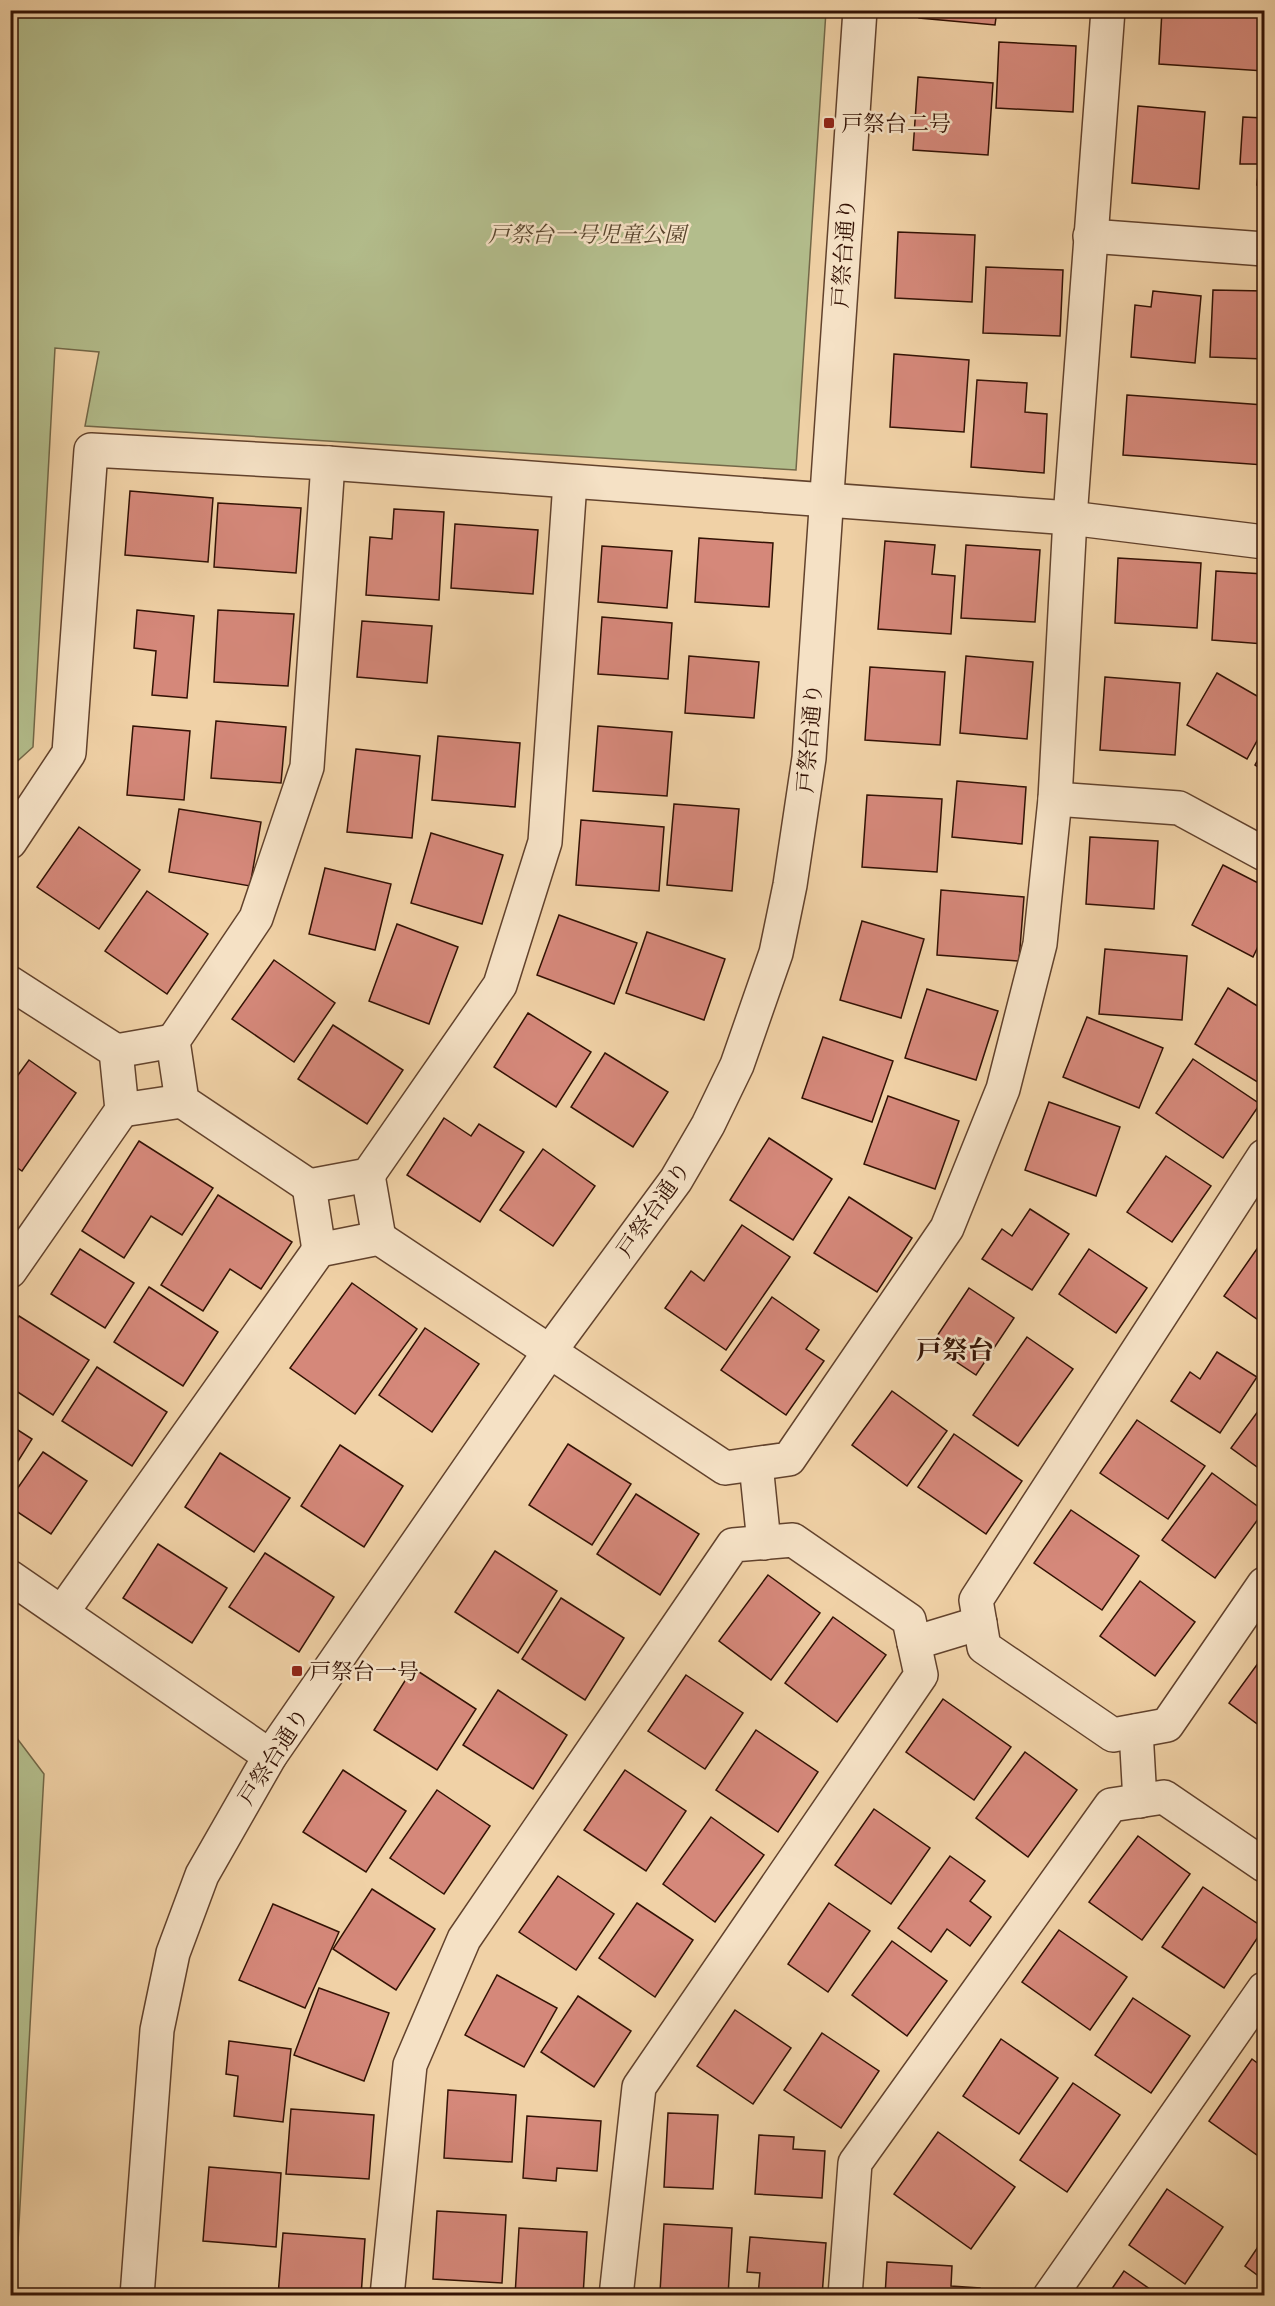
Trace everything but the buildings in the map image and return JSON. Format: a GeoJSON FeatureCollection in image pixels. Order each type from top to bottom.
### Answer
{"type":"FeatureCollection","features":[{"type":"Feature","properties":{"kind":"street","name":"戸祭台通り"},"geometry":{"type":"LineString","coordinates":[[137,2295],[153,2068],[164,1989],[182,1926],[202,1875],[270,1756],[550,1351],[676,1180],[708,1125],[736,1065],[776,953],[790,885],[809,758],[860,10]]}},
{"type":"Feature","properties":{"kind":"street"},"geometry":{"type":"LineString","coordinates":[[63,1611],[319,1250],[379,1238],[725,1468],[789,1459],[947,1228],[1003,1089],[1040,944],[1054,799],[1070,518],[1108,10]]}},
{"type":"Feature","properties":{"kind":"street"},"geometry":{"type":"LineString","coordinates":[[1090,236],[1264,249]]}},
{"type":"Feature","properties":{"kind":"street"},"geometry":{"type":"LineString","coordinates":[[10,842],[69,753],[91,450],[328,463],[1070,518],[1264,542]]}},
{"type":"Feature","properties":{"kind":"street"},"geometry":{"type":"LineString","coordinates":[[182,1101],[173,1041],[256,918],[307,767],[328,463]]}},
{"type":"Feature","properties":{"kind":"street"},"geometry":{"type":"LineString","coordinates":[[122,1110],[182,1101],[309,1186],[368,1175],[500,985],[545,843],[570,482]]}},
{"type":"Feature","properties":{"kind":"street"},"geometry":{"type":"LineString","coordinates":[[1054,799],[1179,808],[1264,854]]}},
{"type":"Feature","properties":{"kind":"street"},"geometry":{"type":"LineString","coordinates":[[10,983],[116,1051],[173,1041]]}},
{"type":"Feature","properties":{"kind":"street"},"geometry":{"type":"LineString","coordinates":[[10,1271],[122,1110],[116,1051]]}},
{"type":"Feature","properties":{"kind":"street"},"geometry":{"type":"LineString","coordinates":[[1264,1156],[976,1600],[984,1647],[1113,1735],[1167,1725],[1264,1584]]}},
{"type":"Feature","properties":{"kind":"street"},"geometry":{"type":"LineString","coordinates":[[368,1175],[379,1238]]}},
{"type":"Feature","properties":{"kind":"street"},"geometry":{"type":"LineString","coordinates":[[309,1186],[319,1250]]}},
{"type":"Feature","properties":{"kind":"street"},"geometry":{"type":"LineString","coordinates":[[756,1464],[764,1543]]}},
{"type":"Feature","properties":{"kind":"street"},"geometry":{"type":"LineString","coordinates":[[387,2295],[410,2065],[464,1939],[733,1545],[793,1540],[909,1620],[921,1675],[639,2087],[616,2295]]}},
{"type":"Feature","properties":{"kind":"street"},"geometry":{"type":"LineString","coordinates":[[10,1577],[63,1611],[270,1756]]}},
{"type":"Feature","properties":{"kind":"street"},"geometry":{"type":"LineString","coordinates":[[914,1643],[980,1623]]}},
{"type":"Feature","properties":{"kind":"street"},"geometry":{"type":"LineString","coordinates":[[1136,1731],[1140,1801]]}},
{"type":"Feature","properties":{"kind":"street"},"geometry":{"type":"LineString","coordinates":[[845,2295],[855,2163],[1111,1805],[1164,1797],[1264,1865]]}},
{"type":"Feature","properties":{"kind":"street"},"geometry":{"type":"LineString","coordinates":[[1050,2295],[1264,1989]]}},
{"type":"Feature","properties":{"kind":"green space","name":"戸祭台一号児童公園"},"geometry":{"type":"Polygon","coordinates":[[[11,10],[826,11],[796,470],[85,426],[99,352],[55,348],[33,747],[11,767],[11,10]]]}},
{"type":"Feature","properties":{"kind":"green space"},"geometry":{"type":"Polygon","coordinates":[[[10,1729],[44,1774],[15,2296],[10,2295],[10,1729]]]}},
{"type":"Feature","properties":{"kind":"place","name":"戸祭台二号"},"geometry":{"type":"Point","coordinates":[829,123]}},
{"type":"Feature","properties":{"kind":"place","name":"戸祭台一号"},"geometry":{"type":"Point","coordinates":[297,1671]}},
{"type":"Feature","properties":{"kind":"district","name":"戸祭台"},"geometry":{"type":"Point","coordinates":[955,1350]}}]}
